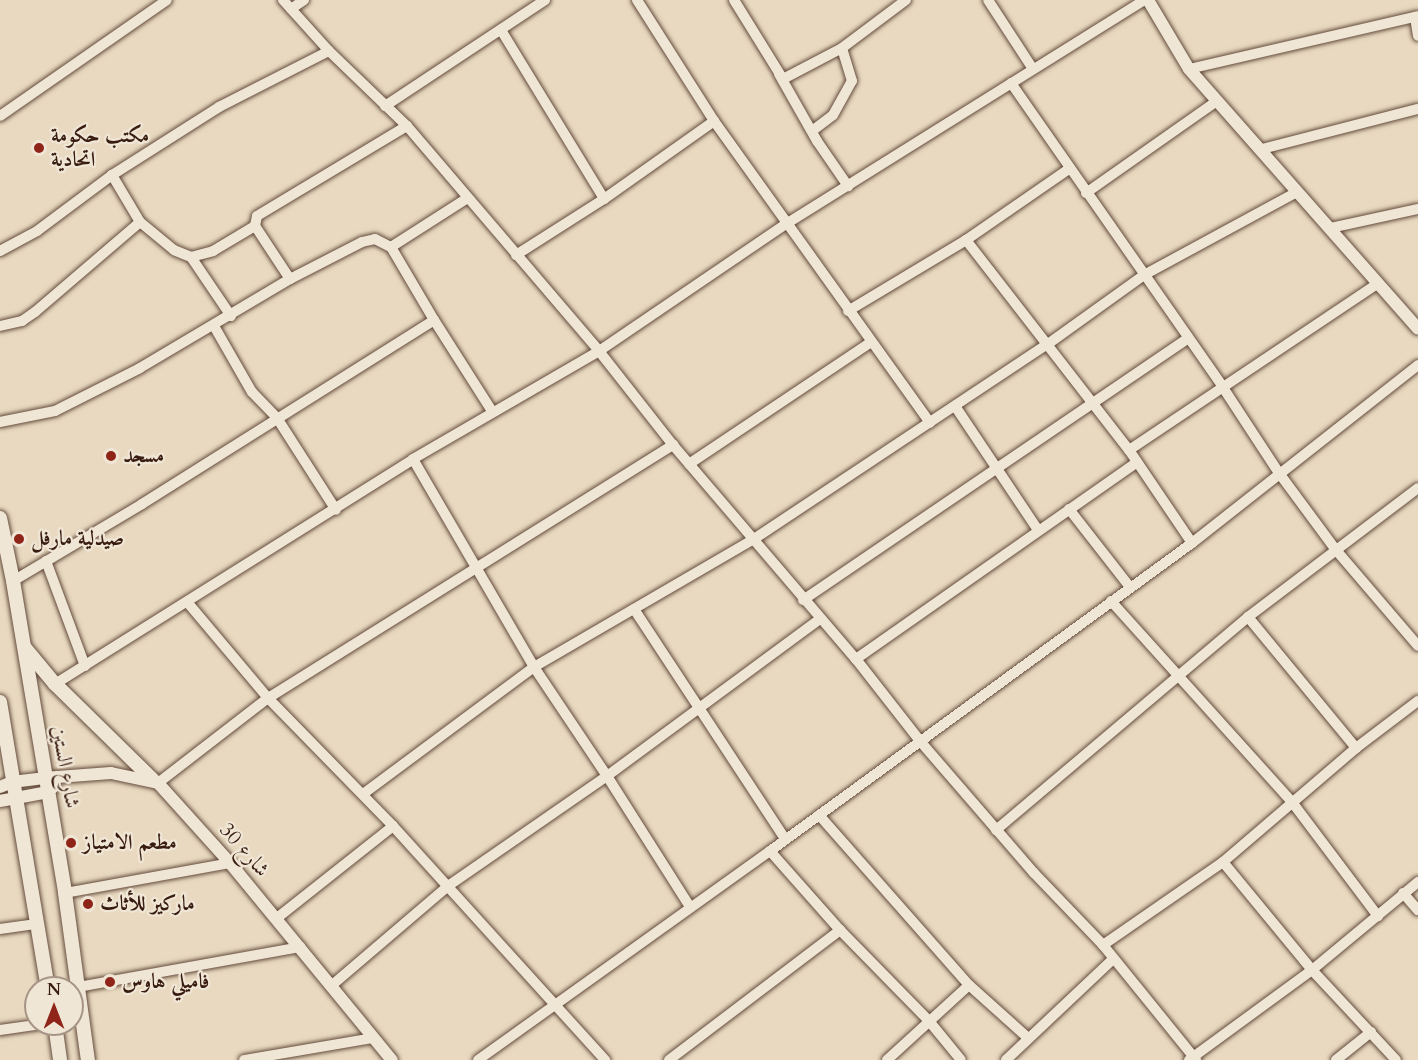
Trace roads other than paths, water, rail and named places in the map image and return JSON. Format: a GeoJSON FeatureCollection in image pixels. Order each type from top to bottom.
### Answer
{"type":"FeatureCollection","features":[{"type":"Feature","properties":{"kind":"main road","name":"شارع الستين"},"geometry":{"type":"LineString","coordinates":[[0,518],[13,581],[44,778],[65,893],[76,976]]}},
{"type":"Feature","properties":{"kind":"main road"},"geometry":{"type":"LineString","coordinates":[[24,647],[55,684],[155,781]]}},
{"type":"Feature","properties":{"kind":"main road"},"geometry":{"type":"LineString","coordinates":[[1,710],[6,785],[15,798],[46,976]]}},
{"type":"Feature","properties":{"kind":"main road","name":"شارع الستين"},"geometry":{"type":"LineString","coordinates":[[84,1031],[88,1060]]}},
{"type":"Feature","properties":{"kind":"main road"},"geometry":{"type":"LineString","coordinates":[[57,1036],[60,1060]]}},
{"type":"Feature","properties":{"kind":"street"},"geometry":{"type":"LineString","coordinates":[[143,0],[150,11]]}},
{"type":"Feature","properties":{"kind":"street"},"geometry":{"type":"LineString","coordinates":[[0,116],[167,0]]}},
{"type":"Feature","properties":{"kind":"street"},"geometry":{"type":"LineString","coordinates":[[283,0],[329,51],[406,126],[598,351],[673,445],[803,600],[856,659],[920,741],[996,830],[1103,945],[1192,1059],[1312,970],[1418,882]]}},
{"type":"Feature","properties":{"kind":"street"},"geometry":{"type":"LineString","coordinates":[[291,9],[304,0]]}},
{"type":"Feature","properties":{"kind":"street"},"geometry":{"type":"LineString","coordinates":[[385,106],[545,0]]}},
{"type":"Feature","properties":{"kind":"street"},"geometry":{"type":"LineString","coordinates":[[637,0],[714,121],[930,423]]}},
{"type":"Feature","properties":{"kind":"street"},"geometry":{"type":"LineString","coordinates":[[733,0],[848,186]]}},
{"type":"Feature","properties":{"kind":"street"},"geometry":{"type":"LineString","coordinates":[[783,79],[842,48],[906,0]]}},
{"type":"Feature","properties":{"kind":"street"},"geometry":{"type":"LineString","coordinates":[[988,0],[1033,69]]}},
{"type":"Feature","properties":{"kind":"street"},"geometry":{"type":"LineString","coordinates":[[55,684],[492,411],[598,351],[786,224],[1146,0],[1189,69],[1262,149],[1295,193],[1330,228],[1378,283],[1412,315],[1418,329]]}},
{"type":"Feature","properties":{"kind":"street"},"geometry":{"type":"LineString","coordinates":[[1189,69],[1416,17],[1418,36]]}},
{"type":"Feature","properties":{"kind":"street"},"geometry":{"type":"LineString","coordinates":[[501,30],[604,200]]}},
{"type":"Feature","properties":{"kind":"street"},"geometry":{"type":"LineString","coordinates":[[812,131],[833,115],[852,81],[842,48]]}},
{"type":"Feature","properties":{"kind":"street"},"geometry":{"type":"LineString","coordinates":[[0,251],[37,231],[112,175],[219,107],[329,51]]}},
{"type":"Feature","properties":{"kind":"street"},"geometry":{"type":"LineString","coordinates":[[1011,83],[1222,386],[1279,473],[1336,550],[1418,646]]}},
{"type":"Feature","properties":{"kind":"street"},"geometry":{"type":"LineString","coordinates":[[1086,193],[1217,101]]}},
{"type":"Feature","properties":{"kind":"street"},"geometry":{"type":"LineString","coordinates":[[1262,149],[1418,109]]}},
{"type":"Feature","properties":{"kind":"street"},"geometry":{"type":"LineString","coordinates":[[516,255],[604,200],[714,121]]}},
{"type":"Feature","properties":{"kind":"street"},"geometry":{"type":"LineString","coordinates":[[290,279],[255,226],[257,216],[406,126]]}},
{"type":"Feature","properties":{"kind":"street"},"geometry":{"type":"LineString","coordinates":[[848,311],[966,240],[1069,169]]}},
{"type":"Feature","properties":{"kind":"street"},"geometry":{"type":"LineString","coordinates":[[112,175],[140,222],[174,250],[191,257],[231,316]]}},
{"type":"Feature","properties":{"kind":"street"},"geometry":{"type":"LineString","coordinates":[[363,794],[534,667],[754,539],[1048,344],[1144,275],[1295,193]]}},
{"type":"Feature","properties":{"kind":"street"},"geometry":{"type":"LineString","coordinates":[[391,247],[466,199]]}},
{"type":"Feature","properties":{"kind":"street"},"geometry":{"type":"LineString","coordinates":[[1330,228],[1418,209]]}},
{"type":"Feature","properties":{"kind":"street"},"geometry":{"type":"LineString","coordinates":[[0,326],[22,321],[35,312],[140,222]]}},
{"type":"Feature","properties":{"kind":"street"},"geometry":{"type":"LineString","coordinates":[[191,257],[213,251],[255,226]]}},
{"type":"Feature","properties":{"kind":"street"},"geometry":{"type":"LineString","coordinates":[[0,422],[55,411],[214,326],[290,279],[362,242],[375,239],[391,247],[492,411]]}},
{"type":"Feature","properties":{"kind":"street"},"geometry":{"type":"LineString","coordinates":[[966,240],[1129,450],[1192,543]]}},
{"type":"Feature","properties":{"kind":"street"},"geometry":{"type":"LineString","coordinates":[[1129,450],[1378,283]]}},
{"type":"Feature","properties":{"kind":"street"},"geometry":{"type":"LineString","coordinates":[[13,581],[434,320]]}},
{"type":"Feature","properties":{"kind":"street"},"geometry":{"type":"LineString","coordinates":[[214,326],[252,392],[277,418],[336,510]]}},
{"type":"Feature","properties":{"kind":"street"},"geometry":{"type":"LineString","coordinates":[[803,600],[1188,338]]}},
{"type":"Feature","properties":{"kind":"street"},"geometry":{"type":"LineString","coordinates":[[689,464],[872,342]]}},
{"type":"Feature","properties":{"kind":"street"},"geometry":{"type":"LineString","coordinates":[[478,1060],[770,851],[1192,543],[1418,365]]}},
{"type":"Feature","properties":{"kind":"street"},"geometry":{"type":"LineString","coordinates":[[955,406],[999,468],[1038,530]]}},
{"type":"Feature","properties":{"kind":"street"},"geometry":{"type":"LineString","coordinates":[[6,785],[44,778],[111,773],[155,781],[268,698],[673,445]]}},
{"type":"Feature","properties":{"kind":"street"},"geometry":{"type":"LineString","coordinates":[[414,459],[534,667],[607,776],[690,907]]}},
{"type":"Feature","properties":{"kind":"street"},"geometry":{"type":"LineString","coordinates":[[856,659],[1137,462]]}},
{"type":"Feature","properties":{"kind":"street"},"geometry":{"type":"LineString","coordinates":[[996,830],[1248,617],[1417,492]]}},
{"type":"Feature","properties":{"kind":"street"},"geometry":{"type":"LineString","coordinates":[[1069,508],[1130,587]]}},
{"type":"Feature","properties":{"kind":"street"},"geometry":{"type":"LineString","coordinates":[[46,561],[86,666]]}},
{"type":"Feature","properties":{"kind":"street"},"geometry":{"type":"LineString","coordinates":[[1111,601],[1293,802],[1378,916]]}},
{"type":"Feature","properties":{"kind":"street"},"geometry":{"type":"LineString","coordinates":[[188,603],[268,698],[393,826],[605,1060]]}},
{"type":"Feature","properties":{"kind":"street"},"geometry":{"type":"LineString","coordinates":[[634,609],[785,839]]}},
{"type":"Feature","properties":{"kind":"street"},"geometry":{"type":"LineString","coordinates":[[1248,617],[1356,748]]}},
{"type":"Feature","properties":{"kind":"street"},"geometry":{"type":"LineString","coordinates":[[331,986],[448,886],[607,776],[820,620]]}},
{"type":"Feature","properties":{"kind":"street"},"geometry":{"type":"LineString","coordinates":[[1103,945],[1223,862],[1356,748],[1418,701]]}},
{"type":"Feature","properties":{"kind":"street"},"geometry":{"type":"LineString","coordinates":[[0,801],[48,792],[63,776]]}},
{"type":"Feature","properties":{"kind":"street","name":"شارع 30"},"geometry":{"type":"LineString","coordinates":[[155,781],[277,918],[392,1060]]}},
{"type":"Feature","properties":{"kind":"street"},"geometry":{"type":"LineString","coordinates":[[819,815],[969,985],[1028,1038]]}},
{"type":"Feature","properties":{"kind":"street"},"geometry":{"type":"LineString","coordinates":[[277,918],[393,826]]}},
{"type":"Feature","properties":{"kind":"street"},"geometry":{"type":"LineString","coordinates":[[770,851],[840,930],[928,1021],[961,1060]]}},
{"type":"Feature","properties":{"kind":"street"},"geometry":{"type":"LineString","coordinates":[[1223,862],[1312,970],[1396,1060]]}},
{"type":"Feature","properties":{"kind":"street"},"geometry":{"type":"LineString","coordinates":[[65,893],[230,863]]}},
{"type":"Feature","properties":{"kind":"street"},"geometry":{"type":"LineString","coordinates":[[1403,893],[1418,910]]}},
{"type":"Feature","properties":{"kind":"street"},"geometry":{"type":"LineString","coordinates":[[0,928],[38,924]]}},
{"type":"Feature","properties":{"kind":"street"},"geometry":{"type":"LineString","coordinates":[[669,1060],[840,930]]}},
{"type":"Feature","properties":{"kind":"street"},"geometry":{"type":"LineString","coordinates":[[84,986],[300,947]]}},
{"type":"Feature","properties":{"kind":"street"},"geometry":{"type":"LineString","coordinates":[[1006,1060],[1113,959]]}},
{"type":"Feature","properties":{"kind":"street"},"geometry":{"type":"LineString","coordinates":[[887,1060],[969,985]]}},
{"type":"Feature","properties":{"kind":"street"},"geometry":{"type":"LineString","coordinates":[[0,1030],[24,1027]]}},
{"type":"Feature","properties":{"kind":"street"},"geometry":{"type":"LineString","coordinates":[[1336,1060],[1371,1032]]}},
{"type":"Feature","properties":{"kind":"street"},"geometry":{"type":"LineString","coordinates":[[244,1060],[268,1058],[373,1038]]}},
{"type":"Feature","properties":{"kind":"place","name":"مكتب حكومة اتحادية"},"geometry":{"type":"Point","coordinates":[39,148]}},
{"type":"Feature","properties":{"kind":"place","name":"مسجد"},"geometry":{"type":"Point","coordinates":[111,456]}},
{"type":"Feature","properties":{"kind":"place","name":"صيدلية مارفل"},"geometry":{"type":"Point","coordinates":[19,539]}},
{"type":"Feature","properties":{"kind":"place","name":"مطعم الامتياز"},"geometry":{"type":"Point","coordinates":[71,843]}},
{"type":"Feature","properties":{"kind":"place","name":"ماركيز للأثاث"},"geometry":{"type":"Point","coordinates":[88,904]}},
{"type":"Feature","properties":{"kind":"place","name":"فاميلي هاوس"},"geometry":{"type":"Point","coordinates":[110,982]}}]}
